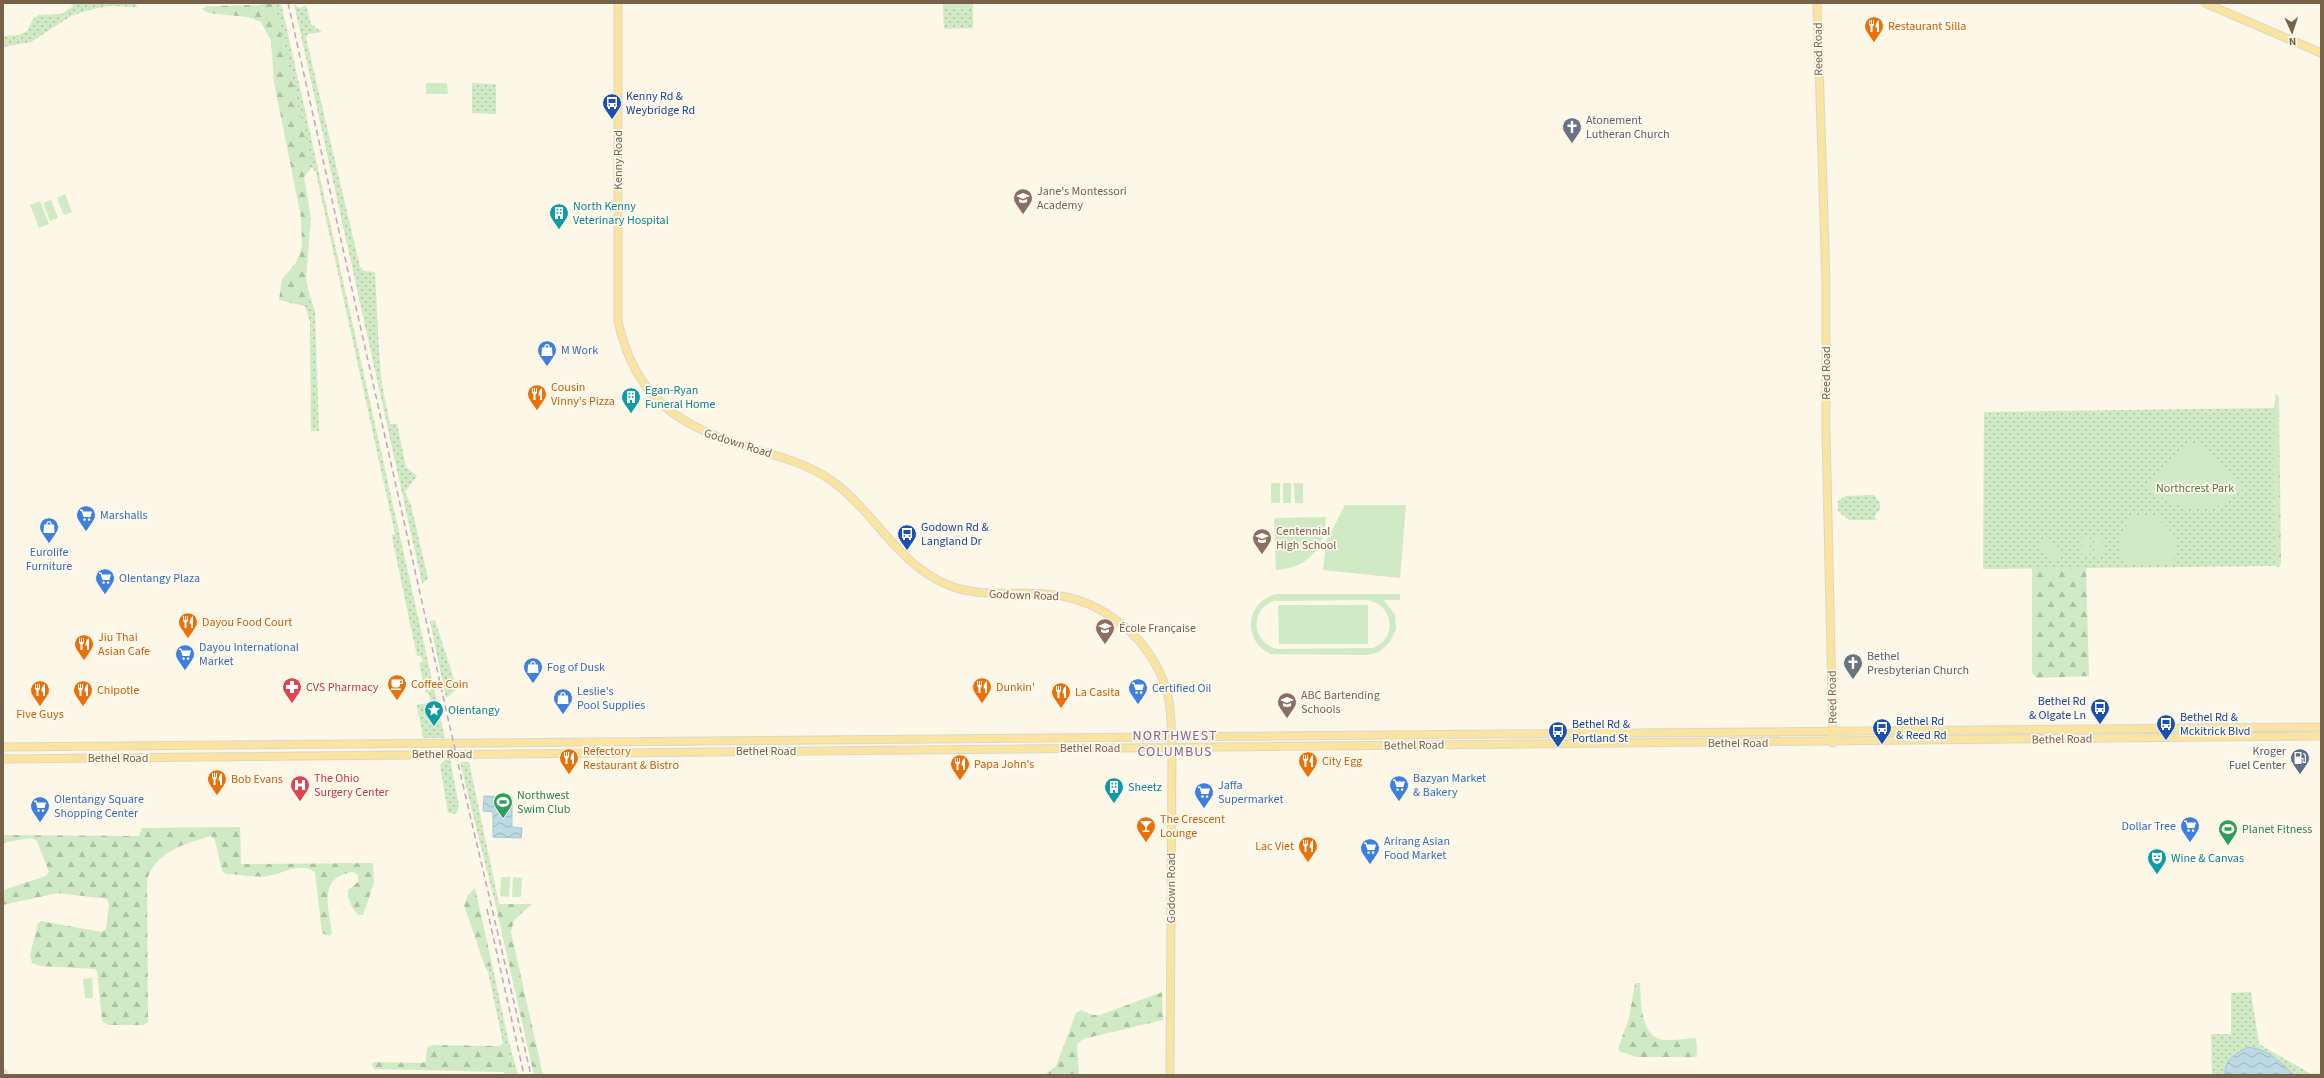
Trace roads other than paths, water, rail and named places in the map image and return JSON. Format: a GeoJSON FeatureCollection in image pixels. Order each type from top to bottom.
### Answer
{"type":"FeatureCollection","features":[{"type":"Feature","properties":{"kind":"main road","name":"Kenny Road"},"geometry":{"type":"LineString","coordinates":[[618,3],[617,301],[618,321],[622,340]]}},
{"type":"Feature","properties":{"kind":"main road","name":"Reed Road"},"geometry":{"type":"LineString","coordinates":[[1817,3],[1826,281],[1826,431],[1833,742]]}},
{"type":"Feature","properties":{"kind":"main road"},"geometry":{"type":"LineString","coordinates":[[2205,3],[2321,53]]}},
{"type":"Feature","properties":{"kind":"main road","name":"Godown Road"},"geometry":{"type":"LineString","coordinates":[[622,340],[630,360],[645,385],[665,408],[676,417],[710,436],[791,460],[824,475],[856,502],[915,565],[941,582],[959,590],[978,593],[1060,595],[1091,605],[1116,620],[1137,639],[1155,664],[1168,696],[1172,749],[1170,1075]]}},
{"type":"Feature","properties":{"kind":"main road","name":"Bethel Road"},"geometry":{"type":"LineString","coordinates":[[3,747],[1601,734],[1833,730],[2321,727]]}},
{"type":"Feature","properties":{"kind":"main road","name":"Bethel Road"},"geometry":{"type":"LineString","coordinates":[[3,759],[1088,748],[1172,749],[1470,744],[1833,742],[2321,736]]}},
{"type":"Feature","properties":{"kind":"main road"},"geometry":{"type":"LineString","coordinates":[[394,754],[401,749],[418,749],[434,744]]}},
{"type":"Feature","properties":{"kind":"main road"},"geometry":{"type":"LineString","coordinates":[[332,755],[340,751],[364,751],[373,745]]}},
{"type":"Feature","properties":{"kind":"main road"},"geometry":{"type":"LineString","coordinates":[[92,758],[104,746]]}},
{"type":"Feature","properties":{"kind":"main road"},"geometry":{"type":"LineString","coordinates":[[110,758],[112,753],[120,746]]}},
{"type":"Feature","properties":{"kind":"water","name":"Northwest Swim Club"},"geometry":{"type":"Polygon","coordinates":[[[484,796],[512,797],[512,827],[522,828],[521,838],[493,837],[493,812],[483,811],[484,796]]]}},
{"type":"Feature","properties":{"kind":"water"},"geometry":{"type":"Polygon","coordinates":[[[2248,1047],[2268,1053],[2294,1075],[2225,1075],[2226,1065],[2229,1061],[2235,1055],[2248,1047]]]}},
{"type":"Feature","properties":{"kind":"railway"},"geometry":{"type":"LineString","coordinates":[[288,3],[460,772],[531,1075]]}},
{"type":"Feature","properties":{"kind":"railway"},"geometry":{"type":"LineString","coordinates":[[487,909],[524,1075]]}},
{"type":"Feature","properties":{"kind":"place","name":"Restaurant Silla"},"geometry":{"type":"Point","coordinates":[1874,43]}},
{"type":"Feature","properties":{"kind":"place","name":"Kenny Rd & Weybridge Rd"},"geometry":{"type":"Point","coordinates":[612,120]}},
{"type":"Feature","properties":{"kind":"place","name":"Atonement Lutheran Church"},"geometry":{"type":"Point","coordinates":[1572,144]}},
{"type":"Feature","properties":{"kind":"place","name":"Jane's Montessori Academy"},"geometry":{"type":"Point","coordinates":[1023,215]}},
{"type":"Feature","properties":{"kind":"place","name":"North Kenny Veterinary Hospital"},"geometry":{"type":"Point","coordinates":[559,230]}},
{"type":"Feature","properties":{"kind":"place","name":"M Work"},"geometry":{"type":"Point","coordinates":[547,367]}},
{"type":"Feature","properties":{"kind":"place","name":"Cousin Vinny's Pizza"},"geometry":{"type":"Point","coordinates":[537,411]}},
{"type":"Feature","properties":{"kind":"place","name":"Egan-Ryan Funeral Home"},"geometry":{"type":"Point","coordinates":[631,414]}},
{"type":"Feature","properties":{"kind":"place","name":"Marshalls"},"geometry":{"type":"Point","coordinates":[86,532]}},
{"type":"Feature","properties":{"kind":"place","name":"Eurolife Furniture"},"geometry":{"type":"Point","coordinates":[49,544]}},
{"type":"Feature","properties":{"kind":"place","name":"Godown Rd & Langland Dr"},"geometry":{"type":"Point","coordinates":[907,551]}},
{"type":"Feature","properties":{"kind":"place","name":"Centennial High School"},"geometry":{"type":"Point","coordinates":[1262,555]}},
{"type":"Feature","properties":{"kind":"place","name":"Olentangy Plaza"},"geometry":{"type":"Point","coordinates":[105,595]}},
{"type":"Feature","properties":{"kind":"place","name":"Dayou Food Court"},"geometry":{"type":"Point","coordinates":[188,639]}},
{"type":"Feature","properties":{"kind":"place","name":"École Française"},"geometry":{"type":"Point","coordinates":[1105,645]}},
{"type":"Feature","properties":{"kind":"place","name":"Jiu Thai Asian Cafe"},"geometry":{"type":"Point","coordinates":[84,661]}},
{"type":"Feature","properties":{"kind":"place","name":"Dayou International Market"},"geometry":{"type":"Point","coordinates":[185,671]}},
{"type":"Feature","properties":{"kind":"place","name":"Bethel Presbyterian Church"},"geometry":{"type":"Point","coordinates":[1853,680]}},
{"type":"Feature","properties":{"kind":"place","name":"Fog of Dusk"},"geometry":{"type":"Point","coordinates":[533,684]}},
{"type":"Feature","properties":{"kind":"place","name":"Coffee Coin"},"geometry":{"type":"Point","coordinates":[397,701]}},
{"type":"Feature","properties":{"kind":"place","name":"CVS Pharmacy"},"geometry":{"type":"Point","coordinates":[292,704]}},
{"type":"Feature","properties":{"kind":"place","name":"Dunkin'"},"geometry":{"type":"Point","coordinates":[982,704]}},
{"type":"Feature","properties":{"kind":"place","name":"Certified Oil"},"geometry":{"type":"Point","coordinates":[1138,705]}},
{"type":"Feature","properties":{"kind":"place","name":"Five Guys"},"geometry":{"type":"Point","coordinates":[40,707]}},
{"type":"Feature","properties":{"kind":"place","name":"Chipotle"},"geometry":{"type":"Point","coordinates":[83,707]}},
{"type":"Feature","properties":{"kind":"place","name":"La Casita"},"geometry":{"type":"Point","coordinates":[1061,709]}},
{"type":"Feature","properties":{"kind":"place","name":"Leslie's Pool Supplies"},"geometry":{"type":"Point","coordinates":[563,715]}},
{"type":"Feature","properties":{"kind":"place","name":"ABC Bartending Schools"},"geometry":{"type":"Point","coordinates":[1287,719]}},
{"type":"Feature","properties":{"kind":"place","name":"Bethel Rd & Olgate Ln"},"geometry":{"type":"Point","coordinates":[2100,725]}},
{"type":"Feature","properties":{"kind":"place","name":"Olentangy"},"geometry":{"type":"Point","coordinates":[434,727]}},
{"type":"Feature","properties":{"kind":"place","name":"Bethel Rd & Mckitrick Blvd"},"geometry":{"type":"Point","coordinates":[2166,741]}},
{"type":"Feature","properties":{"kind":"place","name":"Bethel Rd & Reed Rd"},"geometry":{"type":"Point","coordinates":[1882,745]}},
{"type":"Feature","properties":{"kind":"place","name":"Bethel Rd & Portland St"},"geometry":{"type":"Point","coordinates":[1558,748]}},
{"type":"Feature","properties":{"kind":"place","name":"Refectory Restaurant & Bistro"},"geometry":{"type":"Point","coordinates":[569,775]}},
{"type":"Feature","properties":{"kind":"place","name":"Kroger Fuel Center"},"geometry":{"type":"Point","coordinates":[2300,775]}},
{"type":"Feature","properties":{"kind":"place","name":"City Egg"},"geometry":{"type":"Point","coordinates":[1308,778]}},
{"type":"Feature","properties":{"kind":"place","name":"Papa John's"},"geometry":{"type":"Point","coordinates":[960,781]}},
{"type":"Feature","properties":{"kind":"place","name":"Bob Evans"},"geometry":{"type":"Point","coordinates":[217,796]}},
{"type":"Feature","properties":{"kind":"place","name":"The Ohio Surgery Center"},"geometry":{"type":"Point","coordinates":[300,802]}},
{"type":"Feature","properties":{"kind":"place","name":"Bazyan Market & Bakery"},"geometry":{"type":"Point","coordinates":[1399,802]}},
{"type":"Feature","properties":{"kind":"place","name":"Sheetz"},"geometry":{"type":"Point","coordinates":[1114,804]}},
{"type":"Feature","properties":{"kind":"place","name":"Jaffa Supermarket"},"geometry":{"type":"Point","coordinates":[1204,809]}},
{"type":"Feature","properties":{"kind":"place","name":"Northwest Swim Club"},"geometry":{"type":"Point","coordinates":[503,819]}},
{"type":"Feature","properties":{"kind":"place","name":"Olentangy Square Shopping Center"},"geometry":{"type":"Point","coordinates":[40,823]}},
{"type":"Feature","properties":{"kind":"place","name":"The Crescent Lounge"},"geometry":{"type":"Point","coordinates":[1146,843]}},
{"type":"Feature","properties":{"kind":"place","name":"Dollar Tree"},"geometry":{"type":"Point","coordinates":[2190,843]}},
{"type":"Feature","properties":{"kind":"place","name":"Planet Fitness"},"geometry":{"type":"Point","coordinates":[2228,846]}},
{"type":"Feature","properties":{"kind":"place","name":"Lac Viet"},"geometry":{"type":"Point","coordinates":[1308,863]}},
{"type":"Feature","properties":{"kind":"place","name":"Arirang Asian Food Market"},"geometry":{"type":"Point","coordinates":[1370,865]}},
{"type":"Feature","properties":{"kind":"place","name":"Wine & Canvas"},"geometry":{"type":"Point","coordinates":[2157,875]}},
{"type":"Feature","properties":{"kind":"district","name":"NORTHWEST COLUMBUS"},"geometry":{"type":"Point","coordinates":[1175,744]}},
{"type":"Feature","properties":{"kind":"park label","name":"Northcrest Park"},"geometry":{"type":"Point","coordinates":[2195,488]}}]}
